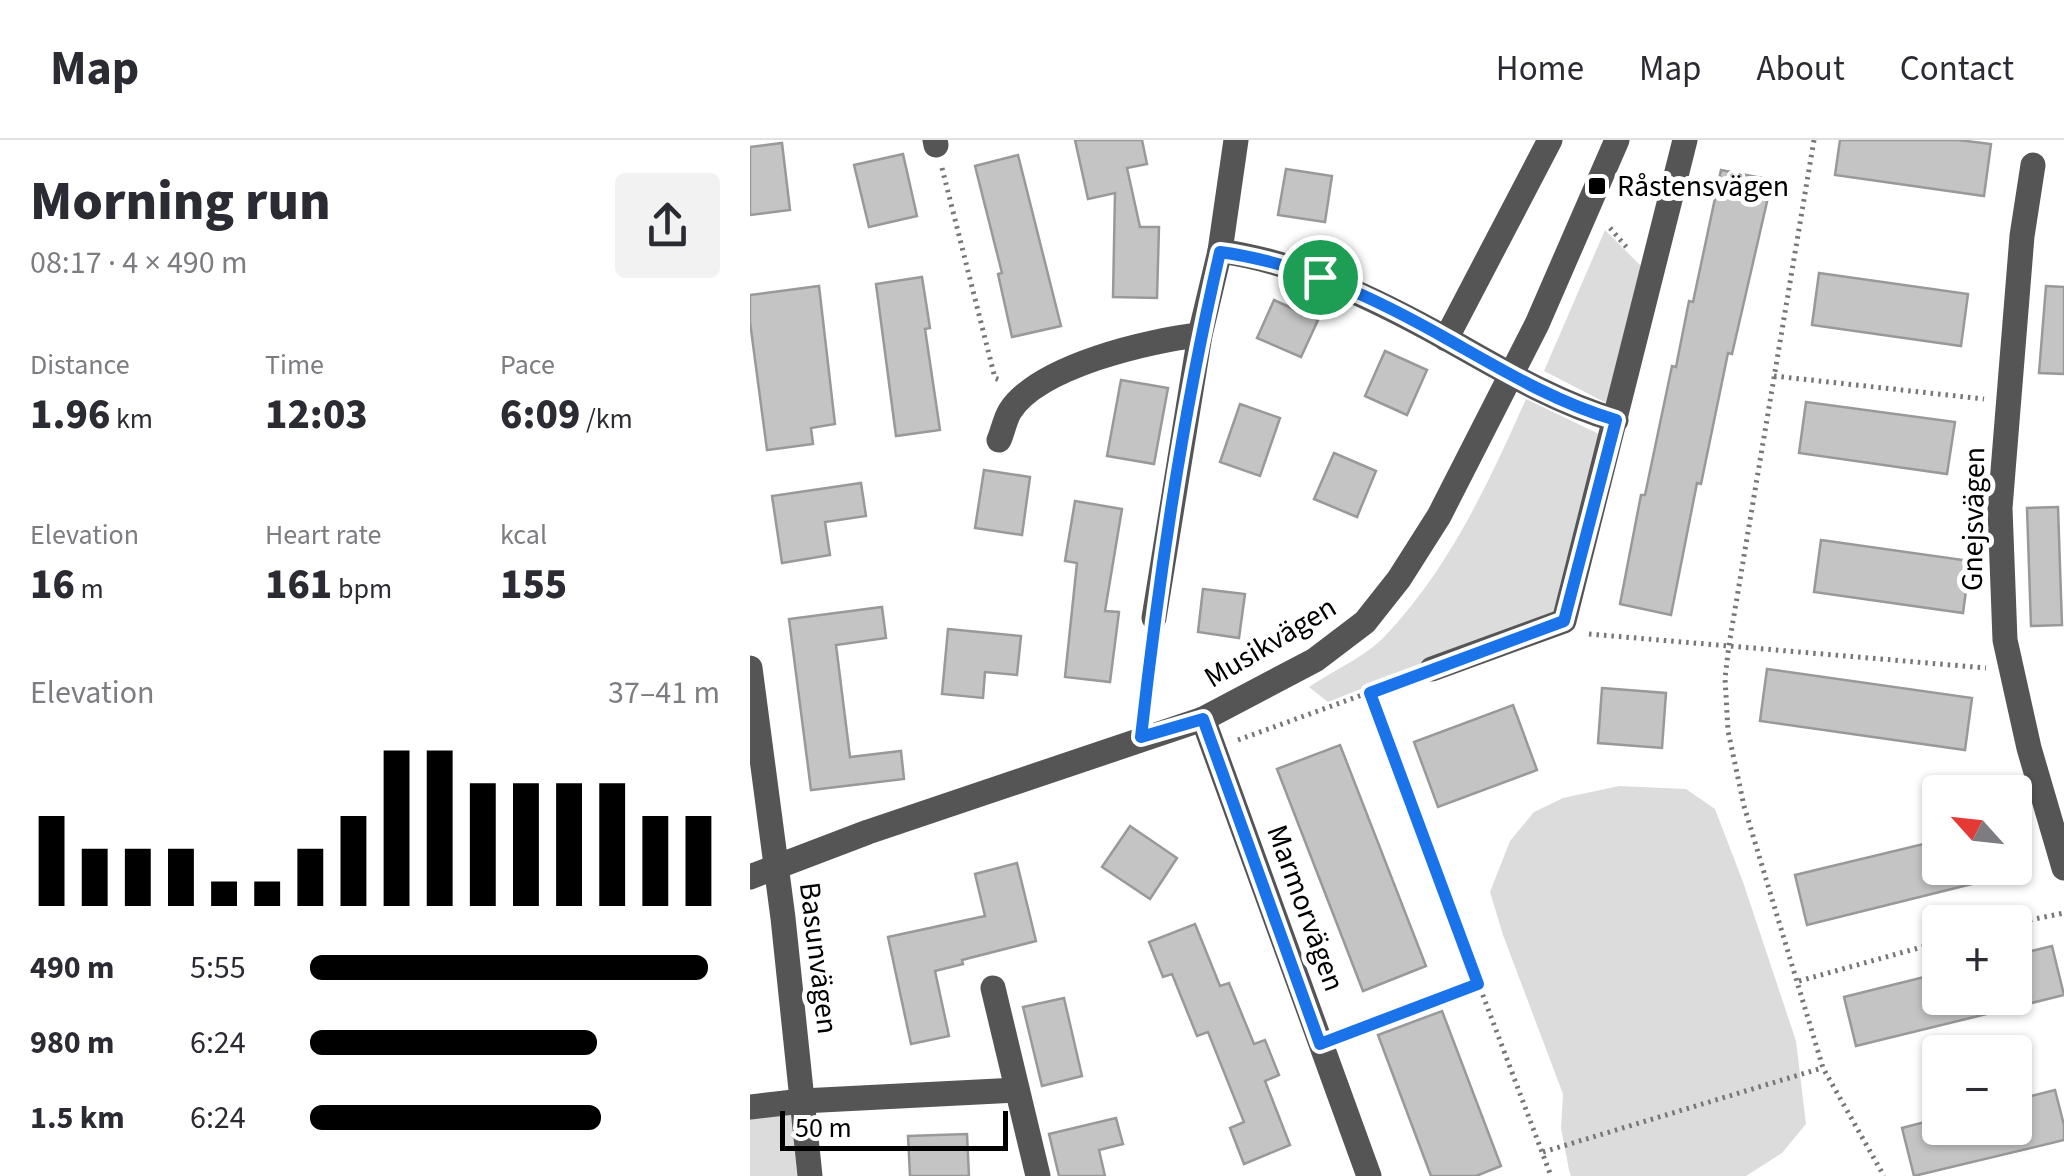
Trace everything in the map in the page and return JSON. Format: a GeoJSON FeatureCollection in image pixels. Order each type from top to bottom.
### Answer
{"type":"FeatureCollection","features":[{"type":"Feature","properties":{"kind":"street"},"geometry":{"type":"LineString","coordinates":[[1154,618],[1200,335],[1220,252],[1236,140]]}},
{"type":"Feature","properties":{"kind":"street"},"geometry":{"type":"LineString","coordinates":[[1446,338],[1550,140]]}},
{"type":"Feature","properties":{"kind":"street","name":"Musikvägen"},"geometry":{"type":"LineString","coordinates":[[750,877],[1141,737],[1203,719],[1315,660],[1365,622],[1400,578],[1440,516],[1512,375],[1617,140]]}},
{"type":"Feature","properties":{"kind":"street"},"geometry":{"type":"LineString","coordinates":[[1432,669],[1564,621],[1685,140]]}},
{"type":"Feature","properties":{"kind":"street","name":"Gnejsvägen"},"geometry":{"type":"LineString","coordinates":[[2033,165],[2022,236],[2000,508],[2009,666],[2064,868]]}},
{"type":"Feature","properties":{"kind":"street"},"geometry":{"type":"LineString","coordinates":[[1220,252],[1252,256],[1320,277],[1512,375],[1594,414],[1616,420]]}},
{"type":"Feature","properties":{"kind":"street"},"geometry":{"type":"LineString","coordinates":[[999,440],[1010,411],[1028,392],[1088,360],[1168,338],[1200,335]]}},
{"type":"Feature","properties":{"kind":"street","name":"Basunvägen"},"geometry":{"type":"LineString","coordinates":[[750,668],[783,918],[810,1176]]}},
{"type":"Feature","properties":{"kind":"street","name":"Marmorvägen"},"geometry":{"type":"LineString","coordinates":[[1203,719],[1369,1176]]}},
{"type":"Feature","properties":{"kind":"street"},"geometry":{"type":"LineString","coordinates":[[992,988],[1038,1176]]}},
{"type":"Feature","properties":{"kind":"street"},"geometry":{"type":"LineString","coordinates":[[750,1107],[1017,1090]]}},
{"type":"Feature","properties":{"kind":"path"},"geometry":{"type":"LineString","coordinates":[[1814,140],[1729,645],[1725,678],[1728,731],[1740,788],[1823,1068],[1884,1176]]}},
{"type":"Feature","properties":{"kind":"path"},"geometry":{"type":"LineString","coordinates":[[935,143],[995,378],[1028,392]]}},
{"type":"Feature","properties":{"kind":"path"},"geometry":{"type":"LineString","coordinates":[[1604,222],[1644,266],[1654,268]]}},
{"type":"Feature","properties":{"kind":"path"},"geometry":{"type":"LineString","coordinates":[[1774,376],[2009,402]]}},
{"type":"Feature","properties":{"kind":"path"},"geometry":{"type":"LineString","coordinates":[[1141,737],[1154,618]]}},
{"type":"Feature","properties":{"kind":"path"},"geometry":{"type":"LineString","coordinates":[[1564,621],[1586,634],[1972,669],[2009,666]]}},
{"type":"Feature","properties":{"kind":"path"},"geometry":{"type":"LineString","coordinates":[[1212,749],[1432,669]]}},
{"type":"Feature","properties":{"kind":"path"},"geometry":{"type":"LineString","coordinates":[[1370,693],[1552,1176]]}},
{"type":"Feature","properties":{"kind":"path"},"geometry":{"type":"LineString","coordinates":[[2032,920],[2064,913]]}},
{"type":"Feature","properties":{"kind":"path"},"geometry":{"type":"LineString","coordinates":[[1799,981],[1922,947]]}},
{"type":"Feature","properties":{"kind":"path"},"geometry":{"type":"LineString","coordinates":[[1320,1044],[1478,984]]}},
{"type":"Feature","properties":{"kind":"path"},"geometry":{"type":"LineString","coordinates":[[1543,1152],[1823,1068]]}},
{"type":"Feature","properties":{"kind":"shaded area"},"geometry":{"type":"Polygon","coordinates":[[[1605,230],[1645,270],[1610,405],[1544,371],[1605,230]]]}},
{"type":"Feature","properties":{"kind":"shaded area"},"geometry":{"type":"Polygon","coordinates":[[[1526,399],[1601,435],[1557,611],[1328,702],[1309,687],[1377,643],[1408,610],[1448,553],[1482,493],[1526,399]]]}},
{"type":"Feature","properties":{"kind":"shaded area"},"geometry":{"type":"Polygon","coordinates":[[[1619,786],[1686,789],[1715,809],[1796,1041],[1806,1124],[1782,1153],[1746,1176],[1571,1176],[1569,1170],[1561,1128],[1563,1094],[1490,892],[1510,841],[1534,812],[1563,798],[1619,786]]]}},
{"type":"Feature","properties":{"kind":"shaded area"},"geometry":{"type":"Polygon","coordinates":[[[791,1113],[797,1176],[750,1176],[750,1119],[791,1113]]]}},
{"type":"Feature","properties":{"kind":"building"},"geometry":{"type":"Polygon","coordinates":[[[1075,140],[1142,140],[1147,164],[1127,168],[1140,227],[1159,227],[1157,298],[1113,297],[1115,193],[1088,199],[1075,140]]]}},
{"type":"Feature","properties":{"kind":"building"},"geometry":{"type":"Polygon","coordinates":[[[1840,140],[1958,140],[1991,144],[1984,196],[1835,175],[1840,140]]]}},
{"type":"Feature","properties":{"kind":"building"},"geometry":{"type":"Polygon","coordinates":[[[782,143],[790,210],[750,215],[750,147],[782,143]]]}},
{"type":"Feature","properties":{"kind":"building"},"geometry":{"type":"Polygon","coordinates":[[[903,154],[917,216],[869,227],[854,165],[903,154]]]}},
{"type":"Feature","properties":{"kind":"building"},"geometry":{"type":"Polygon","coordinates":[[[1018,155],[1061,326],[1012,337],[998,274],[1002,273],[975,166],[1018,155]]]}},
{"type":"Feature","properties":{"kind":"building"},"geometry":{"type":"Polygon","coordinates":[[[1286,169],[1332,176],[1325,222],[1278,215],[1286,169]]]}},
{"type":"Feature","properties":{"kind":"building"},"geometry":{"type":"Polygon","coordinates":[[[1721,170],[1772,180],[1732,354],[1728,353],[1701,484],[1697,483],[1671,615],[1620,604],[1641,495],[1645,495],[1689,301],[1693,302],[1721,170]]]}},
{"type":"Feature","properties":{"kind":"building"},"geometry":{"type":"Polygon","coordinates":[[[1819,273],[1968,294],[1961,346],[1812,325],[1819,273]]]}},
{"type":"Feature","properties":{"kind":"building"},"geometry":{"type":"Polygon","coordinates":[[[922,277],[930,328],[925,329],[940,430],[896,436],[876,284],[922,277]]]}},
{"type":"Feature","properties":{"kind":"building"},"geometry":{"type":"Polygon","coordinates":[[[819,286],[835,424],[811,428],[813,444],[767,450],[750,295],[819,286]]]}},
{"type":"Feature","properties":{"kind":"building"},"geometry":{"type":"Polygon","coordinates":[[[2046,286],[2064,287],[2064,374],[2039,373],[2046,286]]]}},
{"type":"Feature","properties":{"kind":"building"},"geometry":{"type":"Polygon","coordinates":[[[1274,300],[1318,320],[1301,357],[1257,338],[1274,300]]]}},
{"type":"Feature","properties":{"kind":"building"},"geometry":{"type":"Polygon","coordinates":[[[1385,351],[1427,370],[1407,415],[1365,396],[1385,351]]]}},
{"type":"Feature","properties":{"kind":"building"},"geometry":{"type":"Polygon","coordinates":[[[1121,380],[1168,388],[1154,464],[1107,456],[1121,380]]]}},
{"type":"Feature","properties":{"kind":"building"},"geometry":{"type":"Polygon","coordinates":[[[1806,402],[1955,422],[1947,474],[1799,453],[1806,402]]]}},
{"type":"Feature","properties":{"kind":"building"},"geometry":{"type":"Polygon","coordinates":[[[1240,404],[1280,418],[1260,476],[1220,462],[1240,404]]]}},
{"type":"Feature","properties":{"kind":"building"},"geometry":{"type":"Polygon","coordinates":[[[1334,453],[1376,471],[1357,517],[1314,499],[1334,453]]]}},
{"type":"Feature","properties":{"kind":"building"},"geometry":{"type":"Polygon","coordinates":[[[984,470],[1030,477],[1022,535],[975,528],[984,470]]]}},
{"type":"Feature","properties":{"kind":"building"},"geometry":{"type":"Polygon","coordinates":[[[861,483],[866,516],[825,522],[830,555],[782,563],[772,496],[861,483]]]}},
{"type":"Feature","properties":{"kind":"building"},"geometry":{"type":"Polygon","coordinates":[[[1075,501],[1122,509],[1105,611],[1119,612],[1110,682],[1065,677],[1077,563],[1065,561],[1075,501]]]}},
{"type":"Feature","properties":{"kind":"building"},"geometry":{"type":"Polygon","coordinates":[[[2058,507],[2062,625],[2031,626],[2027,508],[2058,507]]]}},
{"type":"Feature","properties":{"kind":"building"},"geometry":{"type":"Polygon","coordinates":[[[1821,540],[1970,561],[1963,613],[1814,592],[1821,540]]]}},
{"type":"Feature","properties":{"kind":"building"},"geometry":{"type":"Polygon","coordinates":[[[1203,589],[1245,594],[1239,638],[1198,632],[1203,589]]]}},
{"type":"Feature","properties":{"kind":"building"},"geometry":{"type":"Polygon","coordinates":[[[882,607],[886,638],[836,645],[850,757],[901,751],[904,779],[811,790],[789,619],[882,607]]]}},
{"type":"Feature","properties":{"kind":"building"},"geometry":{"type":"Polygon","coordinates":[[[948,629],[1021,636],[1017,675],[985,672],[983,698],[942,694],[948,629]]]}},
{"type":"Feature","properties":{"kind":"building"},"geometry":{"type":"Polygon","coordinates":[[[1767,669],[1972,698],[1965,750],[1760,721],[1767,669]]]}},
{"type":"Feature","properties":{"kind":"building"},"geometry":{"type":"Polygon","coordinates":[[[1602,688],[1666,693],[1662,748],[1598,743],[1602,688]]]}},
{"type":"Feature","properties":{"kind":"building"},"geometry":{"type":"Polygon","coordinates":[[[1513,705],[1537,770],[1438,807],[1414,742],[1513,705]]]}},
{"type":"Feature","properties":{"kind":"building"},"geometry":{"type":"Polygon","coordinates":[[[1340,745],[1426,966],[1363,991],[1277,769],[1340,745]]]}},
{"type":"Feature","properties":{"kind":"building"},"geometry":{"type":"Polygon","coordinates":[[[1130,826],[1177,858],[1150,899],[1102,867],[1130,826]]]}},
{"type":"Feature","properties":{"kind":"building"},"geometry":{"type":"Polygon","coordinates":[[[1922,844],[1922,885],[1968,885],[1807,925],[1795,875],[1922,844]]]}},
{"type":"Feature","properties":{"kind":"building"},"geometry":{"type":"Polygon","coordinates":[[[1017,863],[1036,941],[935,971],[949,1036],[911,1044],[888,937],[985,916],[975,874],[1017,863]]]}},
{"type":"Feature","properties":{"kind":"building"},"geometry":{"type":"Polygon","coordinates":[[[1195,924],[1220,986],[1229,983],[1254,1044],[1265,1040],[1279,1075],[1265,1081],[1290,1145],[1244,1164],[1230,1128],[1244,1122],[1208,1032],[1197,1036],[1172,974],[1163,977],[1149,942],[1195,924]]]}},
{"type":"Feature","properties":{"kind":"building"},"geometry":{"type":"Polygon","coordinates":[[[2052,946],[2064,995],[2032,1003],[2032,951],[2052,946]]]}},
{"type":"Feature","properties":{"kind":"building"},"geometry":{"type":"Polygon","coordinates":[[[1922,978],[1922,1015],[1982,1015],[1856,1046],[1844,997],[1922,978]]]}},
{"type":"Feature","properties":{"kind":"building"},"geometry":{"type":"Polygon","coordinates":[[[1064,998],[1082,1076],[1042,1086],[1023,1007],[1064,998]]]}},
{"type":"Feature","properties":{"kind":"building"},"geometry":{"type":"Polygon","coordinates":[[[1442,1011],[1501,1166],[1476,1176],[1431,1176],[1378,1035],[1442,1011]]]}},
{"type":"Feature","properties":{"kind":"building"},"geometry":{"type":"Polygon","coordinates":[[[2055,1090],[2064,1140],[1914,1176],[1902,1128],[1922,1123],[1922,1145],[2032,1145],[2032,1096],[2055,1090]]]}},
{"type":"Feature","properties":{"kind":"building"},"geometry":{"type":"Polygon","coordinates":[[[1116,1118],[1123,1144],[1099,1150],[1105,1176],[1059,1176],[1049,1134],[1116,1118]]]}},
{"type":"Feature","properties":{"kind":"building"},"geometry":{"type":"Polygon","coordinates":[[[967,1134],[969,1176],[910,1176],[908,1136],[967,1134]]]}},
{"type":"Feature","properties":{"kind":"place","name":"Råstensvägen"},"geometry":{"type":"Point","coordinates":[1597,186]}},
{"type":"Feature","properties":{"kind":"route"},"geometry":{"type":"LineString","coordinates":[[1220,252],[1252,256],[1320,277],[1382,304],[1512,375],[1594,414],[1616,420],[1564,621],[1370,693],[1478,984],[1320,1044],[1203,719],[1141,737],[1154,618],[1200,335],[1220,252]]}}]}
